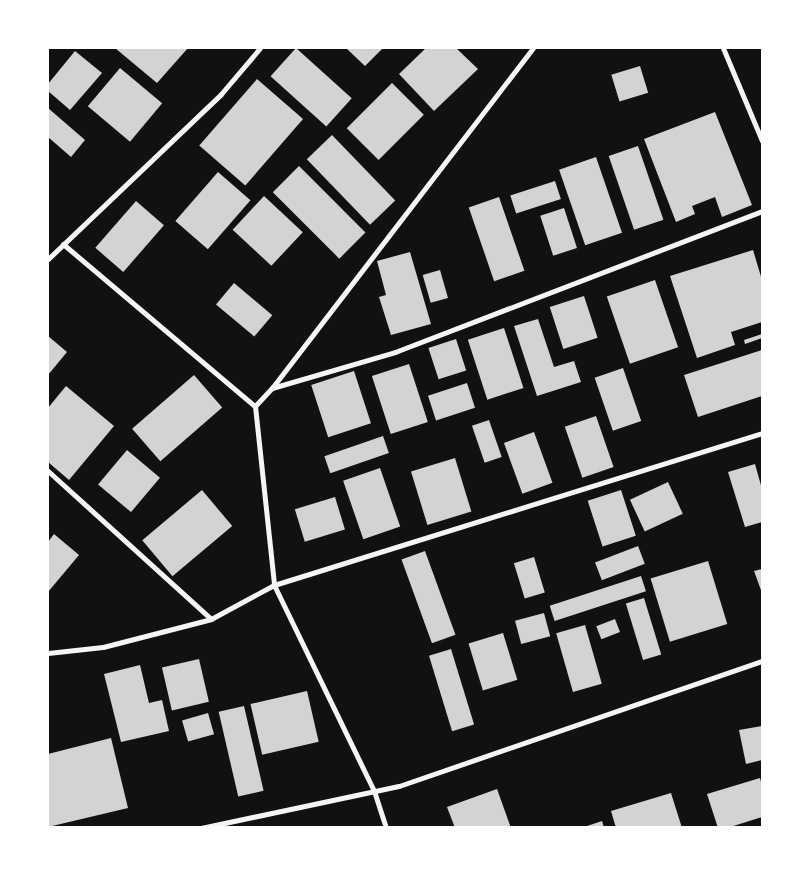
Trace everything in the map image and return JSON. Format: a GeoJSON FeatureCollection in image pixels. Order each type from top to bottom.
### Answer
{"type":"FeatureCollection","features":[{"type":"Feature","properties":{"kind":"street"},"geometry":{"type":"LineString","coordinates":[[48,259],[221,94],[260,48]]}},
{"type":"Feature","properties":{"kind":"street"},"geometry":{"type":"LineString","coordinates":[[256,406],[272,388],[533,48]]}},
{"type":"Feature","properties":{"kind":"street"},"geometry":{"type":"LineString","coordinates":[[723,48],[762,141]]}},
{"type":"Feature","properties":{"kind":"street"},"geometry":{"type":"LineString","coordinates":[[272,388],[395,352],[762,210]]}},
{"type":"Feature","properties":{"kind":"street"},"geometry":{"type":"LineString","coordinates":[[63,244],[256,406],[274,585],[374,792],[386,828]]}},
{"type":"Feature","properties":{"kind":"street"},"geometry":{"type":"LineString","coordinates":[[48,653],[103,647],[211,619],[274,585],[762,433]]}},
{"type":"Feature","properties":{"kind":"street"},"geometry":{"type":"LineString","coordinates":[[48,471],[211,619]]}},
{"type":"Feature","properties":{"kind":"street"},"geometry":{"type":"LineString","coordinates":[[200,828],[399,786],[762,661]]}},
{"type":"Feature","properties":{"kind":"building"},"geometry":{"type":"Polygon","coordinates":[[[115,48],[188,48],[157,83],[115,48]]]}},
{"type":"Feature","properties":{"kind":"building"},"geometry":{"type":"Polygon","coordinates":[[[296,48],[352,98],[326,126],[271,76],[296,48]]]}},
{"type":"Feature","properties":{"kind":"building"},"geometry":{"type":"Polygon","coordinates":[[[346,48],[383,48],[365,66],[346,48]]]}},
{"type":"Feature","properties":{"kind":"building"},"geometry":{"type":"Polygon","coordinates":[[[426,48],[456,48],[478,69],[434,111],[399,74],[426,48]]]}},
{"type":"Feature","properties":{"kind":"building"},"geometry":{"type":"Polygon","coordinates":[[[75,51],[102,73],[70,110],[48,91],[48,84],[75,51]]]}},
{"type":"Feature","properties":{"kind":"building"},"geometry":{"type":"Polygon","coordinates":[[[640,66],[648,93],[619,102],[611,75],[640,66]]]}},
{"type":"Feature","properties":{"kind":"building"},"geometry":{"type":"Polygon","coordinates":[[[120,68],[162,103],[130,142],[88,106],[120,68]]]}},
{"type":"Feature","properties":{"kind":"building"},"geometry":{"type":"Polygon","coordinates":[[[257,79],[303,119],[245,185],[199,145],[257,79]]]}},
{"type":"Feature","properties":{"kind":"building"},"geometry":{"type":"Polygon","coordinates":[[[392,83],[424,115],[379,160],[347,128],[392,83]]]}},
{"type":"Feature","properties":{"kind":"building"},"geometry":{"type":"Polygon","coordinates":[[[48,108],[85,140],[71,157],[48,137],[48,108]]]}},
{"type":"Feature","properties":{"kind":"building"},"geometry":{"type":"Polygon","coordinates":[[[715,112],[752,205],[722,217],[715,197],[692,206],[695,214],[676,222],[644,139],[715,112]]]}},
{"type":"Feature","properties":{"kind":"building"},"geometry":{"type":"Polygon","coordinates":[[[332,135],[395,200],[370,225],[307,159],[332,135]]]}},
{"type":"Feature","properties":{"kind":"building"},"geometry":{"type":"Polygon","coordinates":[[[638,146],[663,220],[634,230],[609,156],[638,146]]]}},
{"type":"Feature","properties":{"kind":"building"},"geometry":{"type":"Polygon","coordinates":[[[596,157],[622,233],[585,245],[559,170],[596,157]]]}},
{"type":"Feature","properties":{"kind":"building"},"geometry":{"type":"Polygon","coordinates":[[[299,166],[365,232],[339,259],[273,192],[299,166]]]}},
{"type":"Feature","properties":{"kind":"building"},"geometry":{"type":"Polygon","coordinates":[[[218,172],[250,200],[208,249],[175,221],[218,172]]]}},
{"type":"Feature","properties":{"kind":"building"},"geometry":{"type":"Polygon","coordinates":[[[555,181],[561,199],[516,214],[510,196],[555,181]]]}},
{"type":"Feature","properties":{"kind":"building"},"geometry":{"type":"Polygon","coordinates":[[[264,196],[303,232],[271,266],[233,230],[264,196]]]}},
{"type":"Feature","properties":{"kind":"building"},"geometry":{"type":"Polygon","coordinates":[[[499,197],[524,271],[494,281],[469,207],[499,197]]]}},
{"type":"Feature","properties":{"kind":"building"},"geometry":{"type":"Polygon","coordinates":[[[136,201],[164,225],[123,272],[95,248],[136,201]]]}},
{"type":"Feature","properties":{"kind":"building"},"geometry":{"type":"Polygon","coordinates":[[[564,208],[577,248],[553,256],[540,216],[564,208]]]}},
{"type":"Feature","properties":{"kind":"building"},"geometry":{"type":"Polygon","coordinates":[[[753,250],[762,280],[762,322],[731,332],[735,345],[697,358],[670,276],[753,250]]]}},
{"type":"Feature","properties":{"kind":"building"},"geometry":{"type":"Polygon","coordinates":[[[410,252],[431,324],[391,335],[379,297],[386,295],[377,261],[410,252]]]}},
{"type":"Feature","properties":{"kind":"building"},"geometry":{"type":"Polygon","coordinates":[[[440,270],[448,298],[431,303],[423,275],[440,270]]]}},
{"type":"Feature","properties":{"kind":"building"},"geometry":{"type":"Polygon","coordinates":[[[655,280],[678,347],[630,364],[607,297],[655,280]]]}},
{"type":"Feature","properties":{"kind":"building"},"geometry":{"type":"Polygon","coordinates":[[[234,283],[272,315],[254,337],[216,304],[234,283]]]}},
{"type":"Feature","properties":{"kind":"building"},"geometry":{"type":"Polygon","coordinates":[[[584,296],[598,338],[563,349],[550,307],[584,296]]]}},
{"type":"Feature","properties":{"kind":"building"},"geometry":{"type":"Polygon","coordinates":[[[538,319],[554,367],[574,361],[581,382],[537,396],[514,326],[538,319]]]}},
{"type":"Feature","properties":{"kind":"building"},"geometry":{"type":"Polygon","coordinates":[[[504,328],[523,388],[487,400],[468,340],[504,328]]]}},
{"type":"Feature","properties":{"kind":"building"},"geometry":{"type":"Polygon","coordinates":[[[762,334],[762,338],[745,344],[744,340],[762,334]]]}},
{"type":"Feature","properties":{"kind":"building"},"geometry":{"type":"Polygon","coordinates":[[[48,336],[67,352],[48,375],[48,336]]]}},
{"type":"Feature","properties":{"kind":"building"},"geometry":{"type":"Polygon","coordinates":[[[456,339],[466,370],[439,379],[428,348],[456,339]]]}},
{"type":"Feature","properties":{"kind":"building"},"geometry":{"type":"Polygon","coordinates":[[[762,350],[762,396],[698,417],[684,375],[762,350]]]}},
{"type":"Feature","properties":{"kind":"building"},"geometry":{"type":"Polygon","coordinates":[[[409,364],[428,422],[391,434],[372,376],[409,364]]]}},
{"type":"Feature","properties":{"kind":"building"},"geometry":{"type":"Polygon","coordinates":[[[623,368],[641,421],[613,431],[595,378],[623,368]]]}},
{"type":"Feature","properties":{"kind":"building"},"geometry":{"type":"Polygon","coordinates":[[[354,371],[371,423],[328,437],[311,385],[354,371]]]}},
{"type":"Feature","properties":{"kind":"building"},"geometry":{"type":"Polygon","coordinates":[[[194,375],[222,407],[160,461],[132,429],[194,375]]]}},
{"type":"Feature","properties":{"kind":"building"},"geometry":{"type":"Polygon","coordinates":[[[467,383],[475,408],[436,420],[428,396],[467,383]]]}},
{"type":"Feature","properties":{"kind":"building"},"geometry":{"type":"Polygon","coordinates":[[[66,386],[114,426],[69,480],[48,462],[48,408],[66,386]]]}},
{"type":"Feature","properties":{"kind":"building"},"geometry":{"type":"Polygon","coordinates":[[[596,416],[614,467],[582,478],[565,427],[596,416]]]}},
{"type":"Feature","properties":{"kind":"building"},"geometry":{"type":"Polygon","coordinates":[[[489,420],[502,457],[485,463],[472,426],[489,420]]]}},
{"type":"Feature","properties":{"kind":"building"},"geometry":{"type":"Polygon","coordinates":[[[534,432],[552,483],[522,494],[504,443],[534,432]]]}},
{"type":"Feature","properties":{"kind":"building"},"geometry":{"type":"Polygon","coordinates":[[[383,436],[389,453],[330,473],[324,456],[383,436]]]}},
{"type":"Feature","properties":{"kind":"building"},"geometry":{"type":"Polygon","coordinates":[[[127,450],[160,478],[131,512],[98,484],[127,450]]]}},
{"type":"Feature","properties":{"kind":"building"},"geometry":{"type":"Polygon","coordinates":[[[455,458],[471,512],[427,525],[411,471],[455,458]]]}},
{"type":"Feature","properties":{"kind":"building"},"geometry":{"type":"Polygon","coordinates":[[[755,464],[762,489],[762,522],[745,527],[728,472],[755,464]]]}},
{"type":"Feature","properties":{"kind":"building"},"geometry":{"type":"Polygon","coordinates":[[[380,468],[400,527],[363,539],[343,481],[380,468]]]}},
{"type":"Feature","properties":{"kind":"building"},"geometry":{"type":"Polygon","coordinates":[[[668,482],[683,514],[645,531],[630,500],[668,482]]]}},
{"type":"Feature","properties":{"kind":"building"},"geometry":{"type":"Polygon","coordinates":[[[202,490],[232,526],[172,576],[142,540],[202,490]]]}},
{"type":"Feature","properties":{"kind":"building"},"geometry":{"type":"Polygon","coordinates":[[[621,490],[636,536],[603,546],[588,501],[621,490]]]}},
{"type":"Feature","properties":{"kind":"building"},"geometry":{"type":"Polygon","coordinates":[[[335,497],[345,530],[305,542],[295,509],[335,497]]]}},
{"type":"Feature","properties":{"kind":"building"},"geometry":{"type":"Polygon","coordinates":[[[54,534],[79,555],[48,592],[48,542],[54,534]]]}},
{"type":"Feature","properties":{"kind":"building"},"geometry":{"type":"Polygon","coordinates":[[[638,546],[645,564],[602,580],[595,562],[638,546]]]}},
{"type":"Feature","properties":{"kind":"building"},"geometry":{"type":"Polygon","coordinates":[[[425,551],[455,635],[432,643],[402,560],[425,551]]]}},
{"type":"Feature","properties":{"kind":"building"},"geometry":{"type":"Polygon","coordinates":[[[534,557],[545,592],[525,599],[514,563],[534,557]]]}},
{"type":"Feature","properties":{"kind":"building"},"geometry":{"type":"Polygon","coordinates":[[[708,561],[727,624],[670,642],[651,579],[708,561]]]}},
{"type":"Feature","properties":{"kind":"building"},"geometry":{"type":"Polygon","coordinates":[[[762,569],[762,593],[754,571],[762,569]]]}},
{"type":"Feature","properties":{"kind":"building"},"geometry":{"type":"Polygon","coordinates":[[[641,576],[646,591],[555,621],[550,606],[641,576]]]}},
{"type":"Feature","properties":{"kind":"building"},"geometry":{"type":"Polygon","coordinates":[[[644,598],[661,654],[643,660],[626,604],[644,598]]]}},
{"type":"Feature","properties":{"kind":"building"},"geometry":{"type":"Polygon","coordinates":[[[544,613],[550,636],[521,644],[515,621],[544,613]]]}},
{"type":"Feature","properties":{"kind":"building"},"geometry":{"type":"Polygon","coordinates":[[[615,619],[620,632],[601,639],[596,626],[615,619]]]}},
{"type":"Feature","properties":{"kind":"building"},"geometry":{"type":"Polygon","coordinates":[[[585,625],[602,684],[573,692],[556,633],[585,625]]]}},
{"type":"Feature","properties":{"kind":"building"},"geometry":{"type":"Polygon","coordinates":[[[503,633],[517,680],[483,690],[469,644],[503,633]]]}},
{"type":"Feature","properties":{"kind":"building"},"geometry":{"type":"Polygon","coordinates":[[[451,649],[474,725],[452,731],[429,656],[451,649]]]}},
{"type":"Feature","properties":{"kind":"building"},"geometry":{"type":"Polygon","coordinates":[[[199,659],[209,702],[172,710],[162,668],[199,659]]]}},
{"type":"Feature","properties":{"kind":"building"},"geometry":{"type":"Polygon","coordinates":[[[140,665],[149,703],[162,700],[169,731],[121,742],[104,674],[140,665]]]}},
{"type":"Feature","properties":{"kind":"building"},"geometry":{"type":"Polygon","coordinates":[[[307,691],[319,742],[262,755],[250,704],[307,691]]]}},
{"type":"Feature","properties":{"kind":"building"},"geometry":{"type":"Polygon","coordinates":[[[244,706],[264,791],[238,797],[219,712],[244,706]]]}},
{"type":"Feature","properties":{"kind":"building"},"geometry":{"type":"Polygon","coordinates":[[[208,713],[214,734],[188,742],[182,720],[208,713]]]}},
{"type":"Feature","properties":{"kind":"building"},"geometry":{"type":"Polygon","coordinates":[[[762,726],[762,760],[746,764],[739,730],[762,726]]]}},
{"type":"Feature","properties":{"kind":"building"},"geometry":{"type":"Polygon","coordinates":[[[111,738],[128,808],[48,827],[48,754],[111,738]]]}},
{"type":"Feature","properties":{"kind":"building"},"geometry":{"type":"Polygon","coordinates":[[[760,778],[762,786],[762,817],[727,828],[718,828],[707,794],[760,778]]]}},
{"type":"Feature","properties":{"kind":"building"},"geometry":{"type":"Polygon","coordinates":[[[497,789],[511,828],[455,828],[447,807],[497,789]]]}},
{"type":"Feature","properties":{"kind":"building"},"geometry":{"type":"Polygon","coordinates":[[[671,793],[682,828],[616,828],[611,811],[671,793]]]}},
{"type":"Feature","properties":{"kind":"building"},"geometry":{"type":"Polygon","coordinates":[[[602,821],[604,828],[584,828],[584,827],[602,821]]]}}]}
